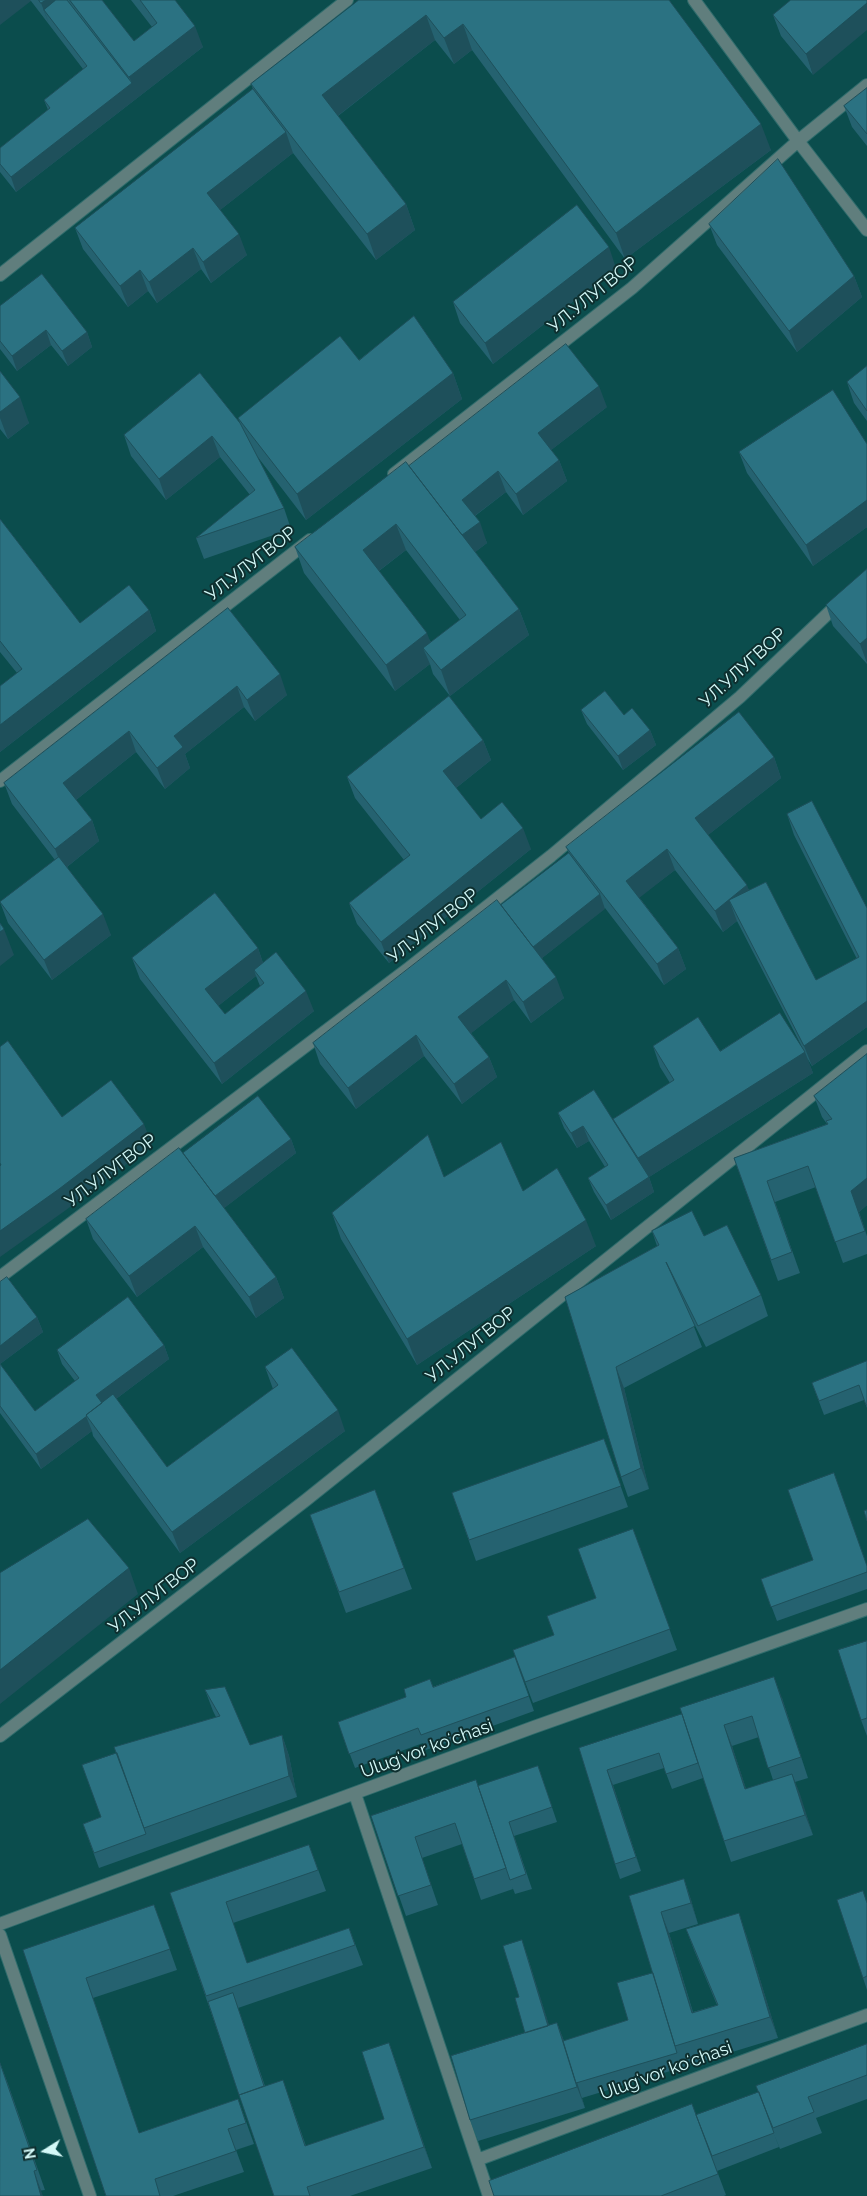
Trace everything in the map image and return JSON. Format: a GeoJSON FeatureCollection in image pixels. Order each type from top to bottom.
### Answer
{"type":"FeatureCollection","features":[{"type":"Feature","properties":{"kind":"street"},"geometry":{"type":"LineString","coordinates":[[0,275],[347,0]]}},
{"type":"Feature","properties":{"kind":"street"},"geometry":{"type":"LineString","coordinates":[[694,0],[798,141],[867,230]]}},
{"type":"Feature","properties":{"kind":"street","name":"УЛ.УЛУГВОР"},"geometry":{"type":"LineString","coordinates":[[384,482],[632,288],[798,141],[867,85]]}},
{"type":"Feature","properties":{"kind":"street","name":"УЛ.УЛУГВОР"},"geometry":{"type":"LineString","coordinates":[[0,781],[322,531]]}},
{"type":"Feature","properties":{"kind":"street","name":"УЛ.УЛУГВОР"},"geometry":{"type":"LineString","coordinates":[[0,1277],[409,968],[551,856],[740,697],[846,597]]}},
{"type":"Feature","properties":{"kind":"street","name":"УЛ.УЛУГВОР"},"geometry":{"type":"LineString","coordinates":[[0,1736],[306,1500],[867,1051]]}},
{"type":"Feature","properties":{"kind":"street","name":"Ulugʻvor koʻchasi"},"geometry":{"type":"LineString","coordinates":[[0,1924],[553,1721],[867,1609]]}},
{"type":"Feature","properties":{"kind":"street"},"geometry":{"type":"LineString","coordinates":[[355,1794],[489,2196]]}},
{"type":"Feature","properties":{"kind":"street"},"geometry":{"type":"LineString","coordinates":[[0,1935],[90,2196]]}},
{"type":"Feature","properties":{"kind":"street","name":"Ulugʻvor koʻchasi"},"geometry":{"type":"LineString","coordinates":[[477,2160],[867,2015]]}},
{"type":"Feature","properties":{"kind":"building"},"geometry":{"type":"Polygon","coordinates":[[[56,0],[67,0],[132,83],[11,177],[0,164],[0,148],[50,108],[44,100],[87,66],[44,10],[56,0]]]}},
{"type":"Feature","properties":{"kind":"building"},"geometry":{"type":"Polygon","coordinates":[[[70,0],[102,0],[134,41],[157,23],[140,0],[175,0],[195,26],[129,77],[70,0]]]}},
{"type":"Feature","properties":{"kind":"building"},"geometry":{"type":"Polygon","coordinates":[[[359,0],[669,0],[761,124],[616,233],[463,24],[444,38],[426,15],[322,95],[406,204],[367,234],[251,84],[359,0]]]}},
{"type":"Feature","properties":{"kind":"building"},"geometry":{"type":"Polygon","coordinates":[[[791,0],[867,0],[867,3],[806,54],[773,15],[791,0]]]}},
{"type":"Feature","properties":{"kind":"building"},"geometry":{"type":"Polygon","coordinates":[[[867,88],[867,134],[844,106],[867,88]]]}},
{"type":"Feature","properties":{"kind":"building"},"geometry":{"type":"Polygon","coordinates":[[[253,89],[286,132],[207,193],[239,234],[203,262],[193,248],[149,282],[140,270],[120,286],[75,228],[253,89]]]}},
{"type":"Feature","properties":{"kind":"building"},"geometry":{"type":"Polygon","coordinates":[[[778,159],[854,276],[789,331],[709,224],[778,159]]]}},
{"type":"Feature","properties":{"kind":"building"},"geometry":{"type":"Polygon","coordinates":[[[577,205],[609,247],[485,343],[453,302],[577,205]]]}},
{"type":"Feature","properties":{"kind":"building"},"geometry":{"type":"Polygon","coordinates":[[[42,274],[87,332],[62,351],[46,330],[12,356],[0,341],[0,306],[42,274]]]}},
{"type":"Feature","properties":{"kind":"building"},"geometry":{"type":"Polygon","coordinates":[[[414,316],[453,373],[297,494],[238,418],[340,336],[359,360],[414,316]]]}},
{"type":"Feature","properties":{"kind":"building"},"geometry":{"type":"Polygon","coordinates":[[[566,344],[599,386],[538,433],[559,460],[516,494],[498,471],[462,500],[480,522],[462,535],[409,466],[566,344]]]}},
{"type":"Feature","properties":{"kind":"building"},"geometry":{"type":"Polygon","coordinates":[[[867,366],[867,411],[847,382],[867,366]]]}},
{"type":"Feature","properties":{"kind":"building"},"geometry":{"type":"Polygon","coordinates":[[[0,371],[20,397],[0,412],[0,371]]]}},
{"type":"Feature","properties":{"kind":"building"},"geometry":{"type":"Polygon","coordinates":[[[200,373],[240,423],[284,508],[196,538],[255,490],[212,436],[159,479],[124,435],[200,373]]]}},
{"type":"Feature","properties":{"kind":"building"},"geometry":{"type":"Polygon","coordinates":[[[833,390],[867,444],[867,500],[806,545],[739,452],[833,390]]]}},
{"type":"Feature","properties":{"kind":"building"},"geometry":{"type":"Polygon","coordinates":[[[406,462],[519,609],[441,670],[423,648],[466,615],[396,524],[363,550],[427,633],[386,665],[295,547],[406,462]]]}},
{"type":"Feature","properties":{"kind":"building"},"geometry":{"type":"Polygon","coordinates":[[[0,519],[80,623],[129,585],[149,610],[0,725],[0,686],[22,669],[0,641],[0,519]]]}},
{"type":"Feature","properties":{"kind":"building"},"geometry":{"type":"Polygon","coordinates":[[[867,569],[867,638],[860,644],[826,605],[867,569]]]}},
{"type":"Feature","properties":{"kind":"building"},"geometry":{"type":"Polygon","coordinates":[[[228,608],[280,674],[247,700],[237,686],[174,736],[183,747],[157,768],[129,731],[63,783],[92,820],[55,849],[4,783],[228,608]]]}},
{"type":"Feature","properties":{"kind":"building"},"geometry":{"type":"Polygon","coordinates":[[[605,691],[624,715],[632,708],[650,730],[618,756],[581,710],[605,691]]]}},
{"type":"Feature","properties":{"kind":"building"},"geometry":{"type":"Polygon","coordinates":[[[449,696],[483,740],[443,771],[481,819],[502,802],[523,828],[381,942],[349,903],[410,855],[347,777],[449,696]]]}},
{"type":"Feature","properties":{"kind":"building"},"geometry":{"type":"Polygon","coordinates":[[[739,712],[774,757],[695,818],[747,885],[715,911],[667,849],[626,881],[678,948],[657,964],[566,847],[739,712]]]}},
{"type":"Feature","properties":{"kind":"building"},"geometry":{"type":"Polygon","coordinates":[[[812,801],[867,908],[867,1001],[804,1046],[729,900],[766,882],[816,980],[859,957],[787,814],[812,801]]]}},
{"type":"Feature","properties":{"kind":"building"},"geometry":{"type":"Polygon","coordinates":[[[569,853],[600,894],[533,947],[501,905],[569,853]]]}},
{"type":"Feature","properties":{"kind":"building"},"geometry":{"type":"Polygon","coordinates":[[[59,857],[103,914],[44,960],[0,902],[59,857]]]}},
{"type":"Feature","properties":{"kind":"building"},"geometry":{"type":"Polygon","coordinates":[[[215,893],[258,948],[205,989],[225,1014],[264,983],[254,970],[276,952],[306,991],[214,1063],[132,958],[215,893]]]}},
{"type":"Feature","properties":{"kind":"building"},"geometry":{"type":"Polygon","coordinates":[[[497,900],[556,977],[523,1002],[506,980],[458,1017],[489,1057],[454,1084],[416,1035],[348,1088],[313,1043],[497,900]]]}},
{"type":"Feature","properties":{"kind":"building"},"geometry":{"type":"Polygon","coordinates":[[[0,923],[4,929],[0,932],[0,923]]]}},
{"type":"Feature","properties":{"kind":"building"},"geometry":{"type":"Polygon","coordinates":[[[780,1013],[805,1052],[638,1158],[613,1119],[674,1080],[653,1046],[698,1017],[720,1051],[780,1013]]]}},
{"type":"Feature","properties":{"kind":"building"},"geometry":{"type":"Polygon","coordinates":[[[8,1041],[62,1117],[111,1080],[144,1124],[0,1231],[0,1047],[8,1041]]]}},
{"type":"Feature","properties":{"kind":"building"},"geometry":{"type":"Polygon","coordinates":[[[867,1054],[867,1178],[851,1191],[865,1231],[835,1242],[808,1166],[767,1181],[792,1252],[771,1260],[734,1158],[828,1124],[826,1121],[832,1119],[814,1096],[867,1054]]]}},
{"type":"Feature","properties":{"kind":"building"},"geometry":{"type":"Polygon","coordinates":[[[594,1090],[649,1177],[606,1205],[588,1178],[608,1165],[583,1126],[571,1133],[558,1113],[594,1090]]]}},
{"type":"Feature","properties":{"kind":"building"},"geometry":{"type":"Polygon","coordinates":[[[258,1096],[291,1139],[215,1196],[183,1153],[258,1096]]]}},
{"type":"Feature","properties":{"kind":"building"},"geometry":{"type":"Polygon","coordinates":[[[428,1135],[444,1177],[501,1142],[523,1191],[557,1168],[586,1220],[407,1339],[332,1213],[428,1135]]]}},
{"type":"Feature","properties":{"kind":"building"},"geometry":{"type":"Polygon","coordinates":[[[179,1148],[276,1277],[249,1297],[195,1226],[129,1276],[86,1219],[179,1148]]]}},
{"type":"Feature","properties":{"kind":"building"},"geometry":{"type":"Polygon","coordinates":[[[692,1211],[704,1236],[727,1225],[761,1295],[698,1326],[666,1262],[695,1326],[616,1367],[641,1468],[621,1477],[565,1297],[659,1245],[652,1231],[692,1211]]]}},
{"type":"Feature","properties":{"kind":"building"},"geometry":{"type":"Polygon","coordinates":[[[7,1277],[37,1317],[0,1346],[0,1282],[7,1277]]]}},
{"type":"Feature","properties":{"kind":"building"},"geometry":{"type":"Polygon","coordinates":[[[128,1297],[164,1345],[96,1395],[102,1403],[36,1454],[0,1406],[0,1364],[35,1411],[79,1378],[57,1350],[128,1297]]]}},
{"type":"Feature","properties":{"kind":"building"},"geometry":{"type":"Polygon","coordinates":[[[292,1348],[338,1410],[172,1532],[86,1415],[113,1394],[167,1467],[278,1385],[265,1367],[292,1348]]]}},
{"type":"Feature","properties":{"kind":"building"},"geometry":{"type":"Polygon","coordinates":[[[867,1361],[867,1405],[859,1385],[819,1401],[812,1383],[867,1361]]]}},
{"type":"Feature","properties":{"kind":"building"},"geometry":{"type":"Polygon","coordinates":[[[604,1439],[621,1486],[469,1540],[452,1493],[604,1439]]]}},
{"type":"Feature","properties":{"kind":"building"},"geometry":{"type":"Polygon","coordinates":[[[834,1473],[867,1566],[867,1572],[771,1607],[761,1579],[813,1560],[788,1490],[834,1473]]]}},
{"type":"Feature","properties":{"kind":"building"},"geometry":{"type":"Polygon","coordinates":[[[375,1490],[404,1568],[339,1592],[310,1515],[375,1490]]]}},
{"type":"Feature","properties":{"kind":"building"},"geometry":{"type":"Polygon","coordinates":[[[867,1510],[867,1521],[864,1511],[867,1510]]]}},
{"type":"Feature","properties":{"kind":"building"},"geometry":{"type":"Polygon","coordinates":[[[88,1519],[129,1568],[0,1670],[0,1573],[88,1519]]]}},
{"type":"Feature","properties":{"kind":"building"},"geometry":{"type":"Polygon","coordinates":[[[633,1529],[670,1629],[525,1682],[513,1650],[554,1635],[547,1616],[596,1598],[578,1549],[633,1529]]]}},
{"type":"Feature","properties":{"kind":"building"},"geometry":{"type":"Polygon","coordinates":[[[867,1641],[867,1718],[861,1720],[838,1650],[867,1641]]]}},
{"type":"Feature","properties":{"kind":"building"},"geometry":{"type":"Polygon","coordinates":[[[515,1657],[529,1696],[421,1735],[418,1728],[349,1754],[338,1722],[406,1697],[404,1689],[430,1679],[433,1687],[515,1657]]]}},
{"type":"Feature","properties":{"kind":"building"},"geometry":{"type":"Polygon","coordinates":[[[774,1677],[801,1757],[768,1768],[752,1716],[724,1725],[745,1789],[792,1774],[805,1815],[724,1841],[680,1708],[774,1677]]]}},
{"type":"Feature","properties":{"kind":"building"},"geometry":{"type":"Polygon","coordinates":[[[225,1687],[250,1745],[282,1735],[289,1776],[144,1828],[114,1747],[220,1716],[205,1690],[225,1687]]]}},
{"type":"Feature","properties":{"kind":"building"},"geometry":{"type":"Polygon","coordinates":[[[682,1714],[698,1763],[666,1774],[659,1753],[607,1770],[636,1857],[615,1864],[579,1748],[682,1714]]]}},
{"type":"Feature","properties":{"kind":"building"},"geometry":{"type":"Polygon","coordinates":[[[117,1753],[146,1834],[94,1853],[83,1824],[101,1817],[82,1765],[117,1753]]]}},
{"type":"Feature","properties":{"kind":"building"},"geometry":{"type":"Polygon","coordinates":[[[538,1766],[552,1807],[509,1822],[526,1874],[510,1880],[478,1786],[538,1766]]]}},
{"type":"Feature","properties":{"kind":"building"},"geometry":{"type":"Polygon","coordinates":[[[476,1780],[506,1868],[474,1879],[455,1823],[415,1837],[431,1885],[398,1896],[371,1816],[476,1780]]]}},
{"type":"Feature","properties":{"kind":"building"},"geometry":{"type":"Polygon","coordinates":[[[309,1845],[318,1870],[226,1902],[247,1963],[349,1928],[355,1945],[206,1996],[170,1893],[309,1845]]]}},
{"type":"Feature","properties":{"kind":"building"},"geometry":{"type":"Polygon","coordinates":[[[684,1879],[691,1903],[661,1912],[692,2013],[718,2005],[686,1929],[739,1913],[770,2017],[675,2046],[629,1896],[684,1879]]]}},
{"type":"Feature","properties":{"kind":"building"},"geometry":{"type":"Polygon","coordinates":[[[863,1891],[867,1903],[867,1976],[863,1978],[837,1900],[863,1891]]]}},
{"type":"Feature","properties":{"kind":"building"},"geometry":{"type":"Polygon","coordinates":[[[154,1905],[170,1949],[86,1978],[139,2133],[238,2099],[246,2123],[228,2129],[236,2151],[155,2179],[160,2196],[106,2196],[23,1950],[154,1905]]]}},
{"type":"Feature","properties":{"kind":"building"},"geometry":{"type":"Polygon","coordinates":[[[522,1940],[548,2026],[525,2033],[515,1998],[519,1997],[503,1946],[522,1940]]]}},
{"type":"Feature","properties":{"kind":"building"},"geometry":{"type":"Polygon","coordinates":[[[653,1973],[677,2053],[576,2083],[563,2041],[628,2020],[617,1983],[653,1973]]]}},
{"type":"Feature","properties":{"kind":"building"},"geometry":{"type":"Polygon","coordinates":[[[233,1993],[264,2086],[239,2095],[208,2002],[233,1993]]]}},
{"type":"Feature","properties":{"kind":"building"},"geometry":{"type":"Polygon","coordinates":[[[557,2023],[577,2087],[470,2120],[451,2056],[557,2023]]]}},
{"type":"Feature","properties":{"kind":"building"},"geometry":{"type":"Polygon","coordinates":[[[389,2043],[424,2147],[307,2187],[310,2196],[274,2196],[239,2095],[283,2080],[305,2146],[384,2119],[362,2052],[389,2043]]]}},
{"type":"Feature","properties":{"kind":"building"},"geometry":{"type":"Polygon","coordinates":[[[867,2044],[867,2075],[808,2097],[814,2112],[773,2128],[756,2086],[867,2044]]]}},
{"type":"Feature","properties":{"kind":"building"},"geometry":{"type":"Polygon","coordinates":[[[0,2063],[37,2170],[34,2171],[41,2196],[0,2196],[0,2063]]]}},
{"type":"Feature","properties":{"kind":"building"},"geometry":{"type":"Polygon","coordinates":[[[759,2092],[774,2133],[712,2156],[696,2115],[759,2092]]]}},
{"type":"Feature","properties":{"kind":"building"},"geometry":{"type":"Polygon","coordinates":[[[692,2104],[718,2174],[661,2196],[494,2196],[489,2181],[692,2104]]]}}]}
